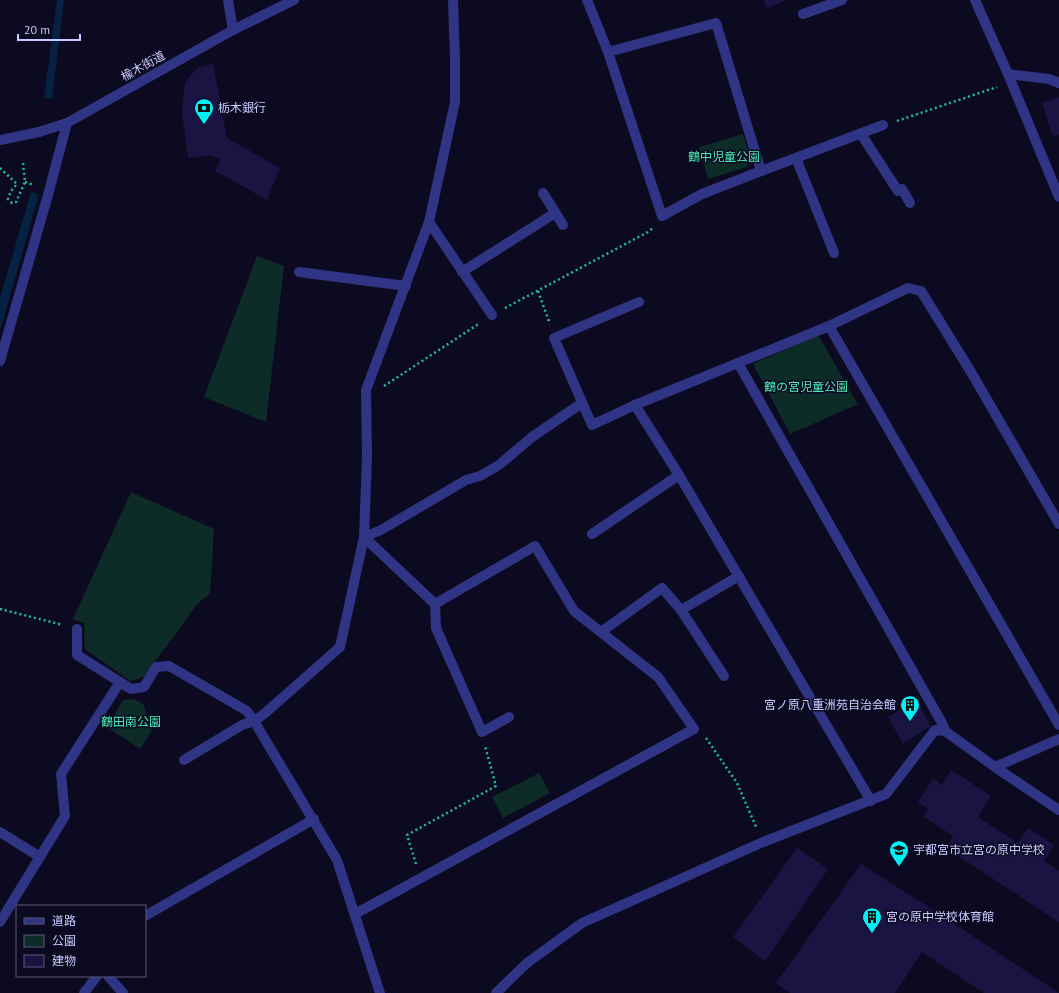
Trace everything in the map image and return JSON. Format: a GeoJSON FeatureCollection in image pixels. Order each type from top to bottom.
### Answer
{"type":"FeatureCollection","features":[{"type":"Feature","properties":{"kind":"street"},"geometry":{"type":"LineString","coordinates":[[228,0],[233,30]]}},
{"type":"Feature","properties":{"kind":"street","name":"楡木街道"},"geometry":{"type":"LineString","coordinates":[[0,140],[39,132],[67,123],[233,30],[294,0]]}},
{"type":"Feature","properties":{"kind":"street"},"geometry":{"type":"LineString","coordinates":[[184,760],[242,725],[254,721],[264,714],[340,647],[364,537],[367,457],[366,390],[429,222],[455,102],[456,60],[453,0]]}},
{"type":"Feature","properties":{"kind":"street"},"geometry":{"type":"LineString","coordinates":[[587,0],[608,52],[662,216],[702,194],[884,125]]}},
{"type":"Feature","properties":{"kind":"street"},"geometry":{"type":"LineString","coordinates":[[803,14],[842,0]]}},
{"type":"Feature","properties":{"kind":"street"},"geometry":{"type":"LineString","coordinates":[[975,0],[1010,78],[1059,197]]}},
{"type":"Feature","properties":{"kind":"street"},"geometry":{"type":"LineString","coordinates":[[608,52],[716,23],[761,171]]}},
{"type":"Feature","properties":{"kind":"street"},"geometry":{"type":"LineString","coordinates":[[1010,78],[1049,79],[1059,83]]}},
{"type":"Feature","properties":{"kind":"street"},"geometry":{"type":"LineString","coordinates":[[0,361],[48,195],[67,123]]}},
{"type":"Feature","properties":{"kind":"street"},"geometry":{"type":"LineString","coordinates":[[861,134],[898,190],[902,189],[910,203]]}},
{"type":"Feature","properties":{"kind":"street"},"geometry":{"type":"LineString","coordinates":[[796,158],[834,252]]}},
{"type":"Feature","properties":{"kind":"street"},"geometry":{"type":"LineString","coordinates":[[543,193],[563,225]]}},
{"type":"Feature","properties":{"kind":"street"},"geometry":{"type":"LineString","coordinates":[[462,272],[555,212]]}},
{"type":"Feature","properties":{"kind":"street"},"geometry":{"type":"LineString","coordinates":[[429,222],[492,315]]}},
{"type":"Feature","properties":{"kind":"street"},"geometry":{"type":"LineString","coordinates":[[299,272],[406,286]]}},
{"type":"Feature","properties":{"kind":"street"},"geometry":{"type":"LineString","coordinates":[[639,302],[554,338],[592,425],[635,405],[829,326],[908,288],[921,291],[971,372],[1059,524]]}},
{"type":"Feature","properties":{"kind":"street"},"geometry":{"type":"LineString","coordinates":[[829,326],[1059,725]]}},
{"type":"Feature","properties":{"kind":"street"},"geometry":{"type":"LineString","coordinates":[[738,363],[942,723],[945,731]]}},
{"type":"Feature","properties":{"kind":"street"},"geometry":{"type":"LineString","coordinates":[[364,537],[381,530],[466,480],[480,476],[499,465],[532,437],[582,403]]}},
{"type":"Feature","properties":{"kind":"street"},"geometry":{"type":"LineString","coordinates":[[635,405],[679,475],[871,801]]}},
{"type":"Feature","properties":{"kind":"street"},"geometry":{"type":"LineString","coordinates":[[592,534],[679,475]]}},
{"type":"Feature","properties":{"kind":"street"},"geometry":{"type":"LineString","coordinates":[[364,537],[435,604],[436,628],[482,732],[509,717]]}},
{"type":"Feature","properties":{"kind":"street"},"geometry":{"type":"LineString","coordinates":[[355,914],[694,729],[658,677],[574,611],[535,546],[435,604]]}},
{"type":"Feature","properties":{"kind":"street"},"geometry":{"type":"LineString","coordinates":[[681,610],[739,576]]}},
{"type":"Feature","properties":{"kind":"street"},"geometry":{"type":"LineString","coordinates":[[601,632],[662,588],[681,610],[724,676]]}},
{"type":"Feature","properties":{"kind":"street"},"geometry":{"type":"LineString","coordinates":[[77,629],[77,655],[130,690],[144,687],[156,667],[168,666],[247,711],[338,860],[380,993]]}},
{"type":"Feature","properties":{"kind":"street"},"geometry":{"type":"LineString","coordinates":[[0,922],[65,816],[61,774],[120,682]]}},
{"type":"Feature","properties":{"kind":"street"},"geometry":{"type":"LineString","coordinates":[[496,993],[527,963],[582,923],[763,842],[886,794],[935,730],[945,731],[1059,810]]}},
{"type":"Feature","properties":{"kind":"street"},"geometry":{"type":"LineString","coordinates":[[995,767],[1059,739]]}},
{"type":"Feature","properties":{"kind":"street"},"geometry":{"type":"LineString","coordinates":[[146,915],[314,819]]}},
{"type":"Feature","properties":{"kind":"street"},"geometry":{"type":"LineString","coordinates":[[0,832],[40,857]]}},
{"type":"Feature","properties":{"kind":"street"},"geometry":{"type":"LineString","coordinates":[[84,993],[96,977]]}},
{"type":"Feature","properties":{"kind":"street"},"geometry":{"type":"LineString","coordinates":[[109,977],[123,993]]}},
{"type":"Feature","properties":{"kind":"path"},"geometry":{"type":"LineString","coordinates":[[884,125],[1010,78]]}},
{"type":"Feature","properties":{"kind":"path"},"geometry":{"type":"LineString","coordinates":[[0,168],[17,184],[9,195],[8,199],[12,202],[16,202],[25,182],[22,163]]}},
{"type":"Feature","properties":{"kind":"path"},"geometry":{"type":"LineString","coordinates":[[366,398],[492,315],[648,232],[657,225],[662,216]]}},
{"type":"Feature","properties":{"kind":"path"},"geometry":{"type":"LineString","coordinates":[[538,291],[556,337]]}},
{"type":"Feature","properties":{"kind":"path"},"geometry":{"type":"LineString","coordinates":[[0,609],[77,629]]}},
{"type":"Feature","properties":{"kind":"path"},"geometry":{"type":"LineString","coordinates":[[694,729],[701,732],[737,783],[763,842]]}},
{"type":"Feature","properties":{"kind":"path"},"geometry":{"type":"LineString","coordinates":[[421,878],[407,835],[496,786],[482,732]]}},
{"type":"Feature","properties":{"kind":"green space","name":"鶴中児童公園"},"geometry":{"type":"Polygon","coordinates":[[[743,134],[750,156],[747,167],[708,179],[699,147],[743,134]]]}},
{"type":"Feature","properties":{"kind":"green space"},"geometry":{"type":"Polygon","coordinates":[[[257,256],[284,266],[266,422],[204,397],[257,256]]]}},
{"type":"Feature","properties":{"kind":"green space","name":"鶴の宮児童公園"},"geometry":{"type":"Polygon","coordinates":[[[818,335],[858,404],[790,434],[753,364],[818,335]]]}},
{"type":"Feature","properties":{"kind":"green space"},"geometry":{"type":"Polygon","coordinates":[[[131,492],[214,529],[210,594],[198,603],[144,677],[130,681],[85,649],[84,623],[73,619],[131,492]]]}},
{"type":"Feature","properties":{"kind":"green space","name":"鶴田南公園"},"geometry":{"type":"Polygon","coordinates":[[[133,699],[143,704],[152,730],[140,749],[107,727],[123,700],[133,699]]]}},
{"type":"Feature","properties":{"kind":"green space"},"geometry":{"type":"Polygon","coordinates":[[[539,773],[550,793],[503,818],[492,797],[539,773]]]}},
{"type":"Feature","properties":{"kind":"water"},"geometry":{"type":"Polygon","coordinates":[[[57,0],[64,0],[52,99],[44,98],[57,0]]]}},
{"type":"Feature","properties":{"kind":"water"},"geometry":{"type":"Polygon","coordinates":[[[31,192],[39,194],[0,331],[0,298],[31,192]]]}},
{"type":"Feature","properties":{"kind":"building"},"geometry":{"type":"Polygon","coordinates":[[[764,0],[787,0],[767,8],[764,0]]]}},
{"type":"Feature","properties":{"kind":"building","name":"栃木銀行"},"geometry":{"type":"Polygon","coordinates":[[[213,64],[227,138],[280,168],[267,200],[215,171],[220,160],[212,155],[188,158],[182,112],[184,88],[186,81],[195,70],[200,67],[213,64]]]}},
{"type":"Feature","properties":{"kind":"building"},"geometry":{"type":"Polygon","coordinates":[[[1059,97],[1059,135],[1053,137],[1042,103],[1059,97]]]}},
{"type":"Feature","properties":{"kind":"building","name":"宮ノ原八重洲苑自治会館"},"geometry":{"type":"Polygon","coordinates":[[[917,701],[931,726],[903,744],[888,717],[917,701]]]}},
{"type":"Feature","properties":{"kind":"building"},"geometry":{"type":"Polygon","coordinates":[[[951,770],[991,796],[978,817],[1018,843],[1028,828],[1054,845],[1044,861],[1059,871],[1059,922],[946,848],[953,836],[923,816],[928,809],[918,802],[933,779],[942,785],[951,770]]]}},
{"type":"Feature","properties":{"kind":"building"},"geometry":{"type":"Polygon","coordinates":[[[797,848],[828,869],[765,961],[733,937],[797,848]]]}},
{"type":"Feature","properties":{"kind":"building","name":"宮の原中学校体育館"},"geometry":{"type":"Polygon","coordinates":[[[861,864],[1059,993],[984,993],[922,952],[895,993],[790,993],[776,983],[861,864]]]}},
{"type":"Feature","properties":{"kind":"place","name":"栃木銀行"},"geometry":{"type":"Point","coordinates":[204,125]}},
{"type":"Feature","properties":{"kind":"place","name":"宮ノ原八重洲苑自治会館"},"geometry":{"type":"Point","coordinates":[910,722]}},
{"type":"Feature","properties":{"kind":"place","name":"宇都宮市立宮の原中学校"},"geometry":{"type":"Point","coordinates":[899,867]}},
{"type":"Feature","properties":{"kind":"place","name":"宮の原中学校体育館"},"geometry":{"type":"Point","coordinates":[872,934]}}]}
